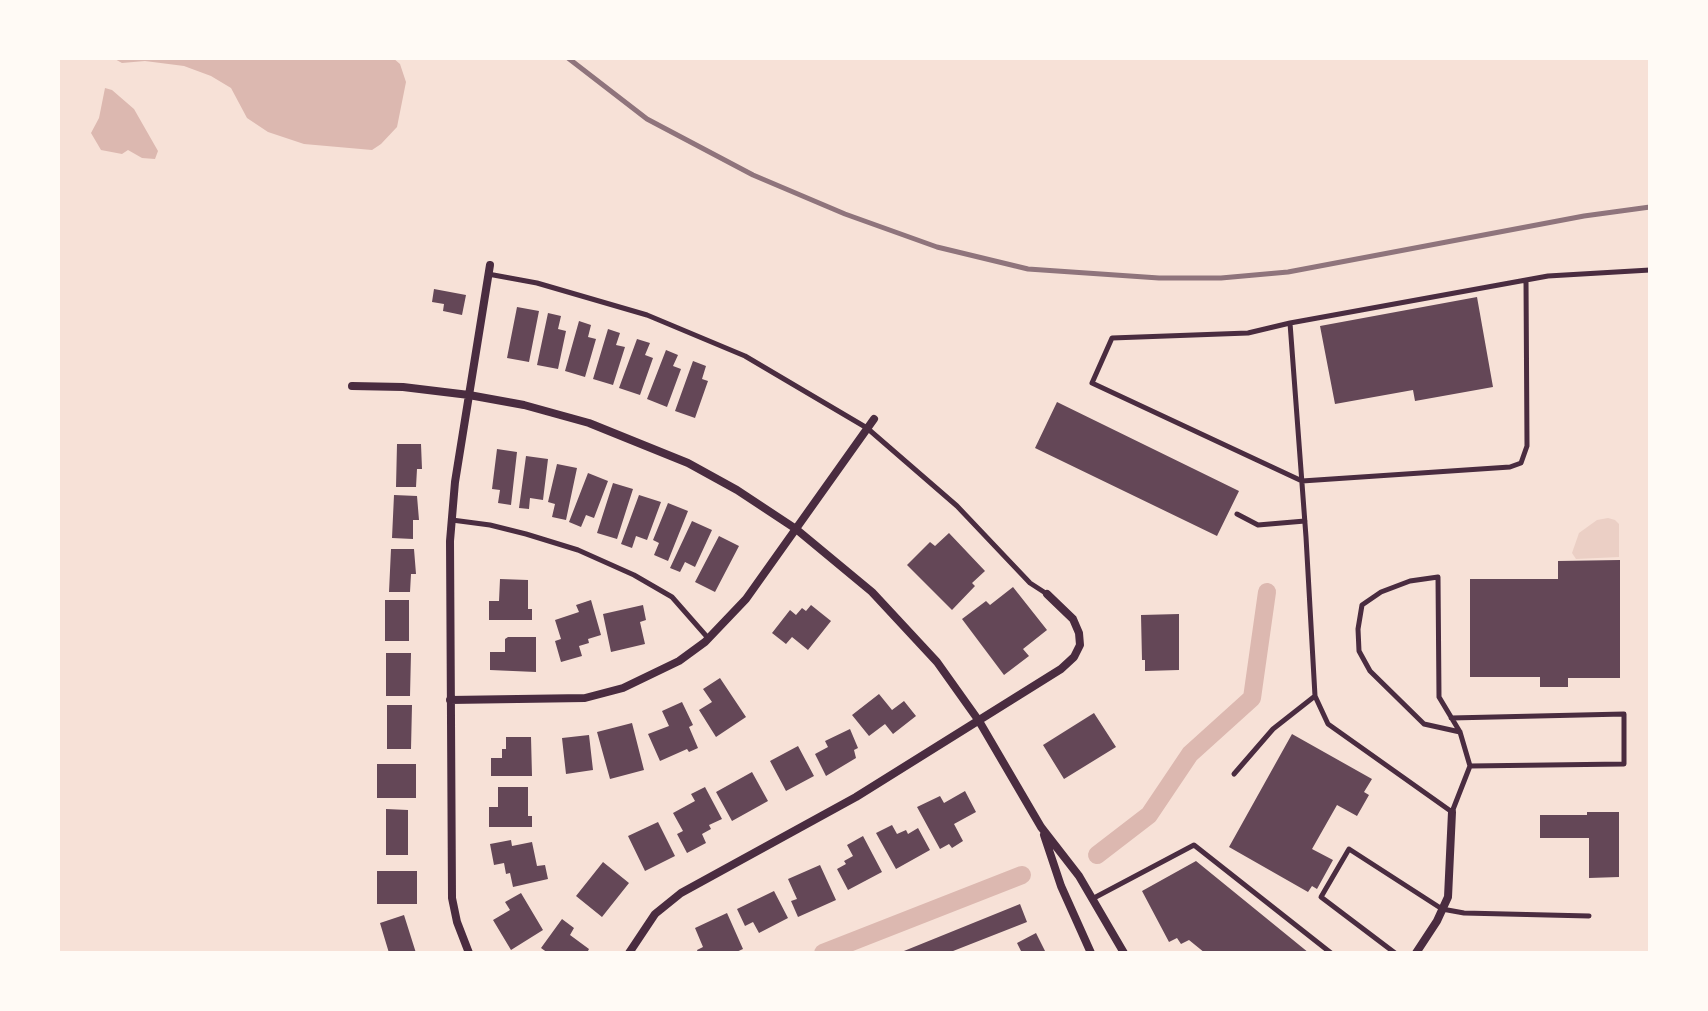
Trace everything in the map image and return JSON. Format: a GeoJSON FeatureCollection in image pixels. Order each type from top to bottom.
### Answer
{"type":"FeatureCollection","features":[{"type":"Feature","properties":{"kind":"street"},"geometry":{"type":"LineString","coordinates":[[469,953],[452,898],[451,520],[489,270]]}},
{"type":"Feature","properties":{"kind":"street"},"geometry":{"type":"LineString","coordinates":[[352,386],[431,389],[469,395],[537,408],[623,435],[709,474],[794,528],[839,562],[929,652],[979,721],[1041,827],[1079,876],[1124,953]]}},
{"type":"Feature","properties":{"kind":"street"},"geometry":{"type":"LineString","coordinates":[[450,700],[564,700],[607,693],[662,671],[709,639],[746,599],[874,419]]}},
{"type":"Feature","properties":{"kind":"street"},"geometry":{"type":"LineString","coordinates":[[629,953],[655,914],[681,893],[856,797],[1061,669],[1074,657],[1080,645],[1079,633],[1073,619],[1047,594]]}},
{"type":"Feature","properties":{"kind":"street"},"geometry":{"type":"LineString","coordinates":[[1416,953],[1448,897],[1452,812]]}},
{"type":"Feature","properties":{"kind":"street"},"geometry":{"type":"LineString","coordinates":[[1041,827],[1061,886],[1091,953]]}},
{"type":"Feature","properties":{"kind":"lane"},"geometry":{"type":"LineString","coordinates":[[489,270],[647,315],[745,356],[867,428],[957,506],[1030,583],[1047,594]]}},
{"type":"Feature","properties":{"kind":"lane"},"geometry":{"type":"LineString","coordinates":[[1526,280],[1527,446],[1521,463],[1510,467],[1302,481],[1092,383],[1112,338],[1248,333],[1290,323],[1526,280],[1548,276],[1650,270]]}},
{"type":"Feature","properties":{"kind":"lane"},"geometry":{"type":"LineString","coordinates":[[1290,323],[1315,696],[1328,724],[1452,812],[1470,766],[1460,732],[1439,697],[1438,577],[1410,581],[1381,592],[1362,605],[1358,629],[1359,651],[1370,671],[1424,724],[1460,732]]}},
{"type":"Feature","properties":{"kind":"lane"},"geometry":{"type":"LineString","coordinates":[[1237,514],[1258,525],[1305,521]]}},
{"type":"Feature","properties":{"kind":"lane"},"geometry":{"type":"LineString","coordinates":[[451,520],[526,534],[578,550],[634,575],[672,597],[709,639]]}},
{"type":"Feature","properties":{"kind":"lane"},"geometry":{"type":"LineString","coordinates":[[1234,774],[1273,729],[1315,696]]}},
{"type":"Feature","properties":{"kind":"lane"},"geometry":{"type":"LineString","coordinates":[[1451,718],[1624,714],[1624,764],[1470,766]]}},
{"type":"Feature","properties":{"kind":"lane"},"geometry":{"type":"LineString","coordinates":[[1092,899],[1194,845],[1331,953]]}},
{"type":"Feature","properties":{"kind":"lane"},"geometry":{"type":"LineString","coordinates":[[1395,953],[1321,897],[1349,849],[1442,909],[1464,913],[1589,916]]}},
{"type":"Feature","properties":{"kind":"shaded area"},"geometry":{"type":"Polygon","coordinates":[[[113,58],[393,58],[400,64],[406,82],[397,127],[372,150],[304,144],[268,132],[247,118],[231,88],[211,76],[184,66],[145,61],[122,63],[113,58]]]}},
{"type":"Feature","properties":{"kind":"shaded area"},"geometry":{"type":"Polygon","coordinates":[[[105,88],[112,90],[134,109],[158,151],[155,159],[142,158],[128,150],[122,154],[101,150],[91,133],[99,118],[105,88]]]}},
{"type":"Feature","properties":{"kind":"shaded area"},"geometry":{"type":"Polygon","coordinates":[[[1608,518],[1619,524],[1619,557],[1576,559],[1572,553],[1579,533],[1597,520],[1608,518]]]}},
{"type":"Feature","properties":{"kind":"building"},"geometry":{"type":"Polygon","coordinates":[[[434,289],[466,295],[462,315],[443,311],[444,304],[432,302],[434,289]]]}},
{"type":"Feature","properties":{"kind":"building"},"geometry":{"type":"Polygon","coordinates":[[[1477,297],[1493,387],[1415,401],[1413,390],[1335,404],[1320,326],[1477,297]]]}},
{"type":"Feature","properties":{"kind":"building"},"geometry":{"type":"Polygon","coordinates":[[[517,307],[539,311],[529,362],[507,358],[517,307]]]}},
{"type":"Feature","properties":{"kind":"building"},"geometry":{"type":"Polygon","coordinates":[[[548,313],[561,316],[558,329],[566,331],[558,369],[537,365],[548,313]]]}},
{"type":"Feature","properties":{"kind":"building"},"geometry":{"type":"Polygon","coordinates":[[[579,321],[591,325],[588,337],[596,339],[585,377],[565,371],[579,321]]]}},
{"type":"Feature","properties":{"kind":"building"},"geometry":{"type":"Polygon","coordinates":[[[608,329],[620,333],[616,345],[625,347],[613,385],[593,379],[608,329]]]}},
{"type":"Feature","properties":{"kind":"building"},"geometry":{"type":"Polygon","coordinates":[[[637,339],[650,343],[645,355],[653,358],[640,395],[619,388],[637,339]]]}},
{"type":"Feature","properties":{"kind":"building"},"geometry":{"type":"Polygon","coordinates":[[[666,350],[678,355],[673,366],[681,369],[667,407],[647,399],[666,350]]]}},
{"type":"Feature","properties":{"kind":"building"},"geometry":{"type":"Polygon","coordinates":[[[693,361],[706,366],[702,379],[708,381],[695,418],[675,411],[693,361]]]}},
{"type":"Feature","properties":{"kind":"building"},"geometry":{"type":"Polygon","coordinates":[[[1057,402],[1239,491],[1217,536],[1035,448],[1057,402]]]}},
{"type":"Feature","properties":{"kind":"building"},"geometry":{"type":"Polygon","coordinates":[[[397,444],[421,444],[422,469],[417,469],[416,487],[396,487],[397,444]]]}},
{"type":"Feature","properties":{"kind":"building"},"geometry":{"type":"Polygon","coordinates":[[[497,449],[517,452],[511,505],[498,503],[500,490],[492,489],[497,449]]]}},
{"type":"Feature","properties":{"kind":"building"},"geometry":{"type":"Polygon","coordinates":[[[526,456],[548,459],[543,500],[530,498],[529,509],[519,508],[526,456]]]}},
{"type":"Feature","properties":{"kind":"building"},"geometry":{"type":"Polygon","coordinates":[[[557,464],[577,468],[566,520],[552,517],[555,504],[548,502],[557,464]]]}},
{"type":"Feature","properties":{"kind":"building"},"geometry":{"type":"Polygon","coordinates":[[[588,473],[608,481],[594,518],[586,515],[581,527],[569,522],[588,473]]]}},
{"type":"Feature","properties":{"kind":"building"},"geometry":{"type":"Polygon","coordinates":[[[613,483],[633,489],[617,539],[597,533],[613,483]]]}},
{"type":"Feature","properties":{"kind":"building"},"geometry":{"type":"Polygon","coordinates":[[[394,495],[417,496],[419,520],[413,520],[413,539],[392,538],[394,495]]]}},
{"type":"Feature","properties":{"kind":"building"},"geometry":{"type":"Polygon","coordinates":[[[639,495],[661,502],[647,540],[636,536],[632,548],[621,544],[639,495]]]}},
{"type":"Feature","properties":{"kind":"building"},"geometry":{"type":"Polygon","coordinates":[[[668,503],[688,511],[668,561],[654,555],[659,543],[653,540],[668,503]]]}},
{"type":"Feature","properties":{"kind":"building"},"geometry":{"type":"Polygon","coordinates":[[[692,521],[712,530],[695,567],[685,562],[680,572],[670,568],[692,521]]]}},
{"type":"Feature","properties":{"kind":"building"},"geometry":{"type":"Polygon","coordinates":[[[949,533],[985,571],[952,610],[907,565],[930,542],[935,546],[949,533]]]}},
{"type":"Feature","properties":{"kind":"building"},"geometry":{"type":"Polygon","coordinates":[[[719,536],[739,546],[715,592],[695,582],[719,536]]]}},
{"type":"Feature","properties":{"kind":"building"},"geometry":{"type":"Polygon","coordinates":[[[391,549],[414,549],[416,574],[411,574],[410,592],[389,592],[391,549]]]}},
{"type":"Feature","properties":{"kind":"building"},"geometry":{"type":"Polygon","coordinates":[[[1620,560],[1620,678],[1568,678],[1568,687],[1540,687],[1540,677],[1470,677],[1470,579],[1558,579],[1558,561],[1620,560]]]}},
{"type":"Feature","properties":{"kind":"building"},"geometry":{"type":"Polygon","coordinates":[[[500,579],[528,580],[528,609],[532,609],[532,620],[489,620],[489,601],[499,601],[500,579]]]}},
{"type":"Feature","properties":{"kind":"building"},"geometry":{"type":"Polygon","coordinates":[[[1013,587],[1047,630],[1023,649],[1029,656],[1004,675],[962,619],[986,601],[990,605],[1013,587]]]}},
{"type":"Feature","properties":{"kind":"building"},"geometry":{"type":"Polygon","coordinates":[[[385,600],[409,600],[409,641],[385,641],[385,600]]]}},
{"type":"Feature","properties":{"kind":"building"},"geometry":{"type":"Polygon","coordinates":[[[591,600],[601,635],[579,646],[582,656],[561,662],[555,641],[561,639],[555,620],[579,612],[576,605],[591,600]]]}},
{"type":"Feature","properties":{"kind":"building"},"geometry":{"type":"Polygon","coordinates":[[[643,605],[646,620],[640,622],[645,644],[611,652],[603,614],[643,605]]]}},
{"type":"Feature","properties":{"kind":"building"},"geometry":{"type":"Polygon","coordinates":[[[811,605],[831,621],[808,650],[792,637],[786,644],[772,633],[790,610],[796,615],[802,608],[806,611],[811,605]]]}},
{"type":"Feature","properties":{"kind":"building"},"geometry":{"type":"Polygon","coordinates":[[[1179,614],[1179,670],[1145,671],[1141,615],[1179,614]]]}},
{"type":"Feature","properties":{"kind":"building"},"geometry":{"type":"Polygon","coordinates":[[[536,637],[536,672],[490,670],[490,652],[505,652],[505,639],[536,637]]]}},
{"type":"Feature","properties":{"kind":"building"},"geometry":{"type":"Polygon","coordinates":[[[386,653],[411,653],[410,696],[386,696],[386,653]]]}},
{"type":"Feature","properties":{"kind":"building"},"geometry":{"type":"Polygon","coordinates":[[[720,678],[746,717],[716,737],[699,710],[712,702],[703,689],[720,678]]]}},
{"type":"Feature","properties":{"kind":"building"},"geometry":{"type":"Polygon","coordinates":[[[879,694],[892,710],[904,701],[916,716],[893,734],[885,724],[869,736],[852,715],[879,694]]]}},
{"type":"Feature","properties":{"kind":"building"},"geometry":{"type":"Polygon","coordinates":[[[682,702],[693,725],[689,727],[698,748],[689,752],[687,749],[660,761],[648,734],[669,726],[662,711],[682,702]]]}},
{"type":"Feature","properties":{"kind":"building"},"geometry":{"type":"Polygon","coordinates":[[[387,705],[412,705],[411,749],[387,749],[387,705]]]}},
{"type":"Feature","properties":{"kind":"building"},"geometry":{"type":"Polygon","coordinates":[[[1094,713],[1116,747],[1064,779],[1043,745],[1094,713]]]}},
{"type":"Feature","properties":{"kind":"building"},"geometry":{"type":"Polygon","coordinates":[[[632,723],[644,770],[610,779],[597,732],[632,723]]]}},
{"type":"Feature","properties":{"kind":"building"},"geometry":{"type":"Polygon","coordinates":[[[850,729],[858,748],[854,750],[856,758],[826,776],[815,754],[828,747],[825,741],[850,729]]]}},
{"type":"Feature","properties":{"kind":"building"},"geometry":{"type":"Polygon","coordinates":[[[1292,734],[1372,779],[1364,792],[1369,795],[1357,816],[1337,805],[1312,849],[1333,860],[1317,889],[1312,886],[1308,892],[1229,847],[1292,734]]]}},
{"type":"Feature","properties":{"kind":"building"},"geometry":{"type":"Polygon","coordinates":[[[589,735],[593,770],[566,774],[562,738],[589,735]]]}},
{"type":"Feature","properties":{"kind":"building"},"geometry":{"type":"Polygon","coordinates":[[[506,737],[531,737],[532,776],[491,776],[491,758],[502,758],[506,737]]]}},
{"type":"Feature","properties":{"kind":"building"},"geometry":{"type":"Polygon","coordinates":[[[798,746],[814,776],[786,791],[770,761],[798,746]]]}},
{"type":"Feature","properties":{"kind":"building"},"geometry":{"type":"Polygon","coordinates":[[[377,764],[416,764],[416,798],[377,798],[377,764]]]}},
{"type":"Feature","properties":{"kind":"building"},"geometry":{"type":"Polygon","coordinates":[[[752,772],[768,801],[732,821],[716,792],[752,772]]]}},
{"type":"Feature","properties":{"kind":"building"},"geometry":{"type":"Polygon","coordinates":[[[498,787],[528,787],[528,816],[532,816],[532,827],[489,827],[489,807],[498,807],[498,787]]]}},
{"type":"Feature","properties":{"kind":"building"},"geometry":{"type":"Polygon","coordinates":[[[705,787],[722,819],[709,825],[711,829],[702,834],[706,843],[687,853],[677,834],[683,831],[673,813],[695,801],[691,794],[705,787]]]}},
{"type":"Feature","properties":{"kind":"building"},"geometry":{"type":"Polygon","coordinates":[[[965,791],[976,812],[954,824],[963,841],[952,848],[949,844],[940,849],[917,807],[940,796],[944,803],[965,791]]]}},
{"type":"Feature","properties":{"kind":"building"},"geometry":{"type":"Polygon","coordinates":[[[386,809],[408,810],[408,855],[386,855],[386,809]]]}},
{"type":"Feature","properties":{"kind":"building"},"geometry":{"type":"Polygon","coordinates":[[[1587,812],[1619,812],[1619,877],[1589,878],[1589,838],[1540,838],[1540,815],[1587,815],[1587,812]]]}},
{"type":"Feature","properties":{"kind":"building"},"geometry":{"type":"Polygon","coordinates":[[[658,822],[675,856],[645,871],[628,836],[658,822]]]}},
{"type":"Feature","properties":{"kind":"building"},"geometry":{"type":"Polygon","coordinates":[[[892,825],[897,834],[906,830],[908,834],[918,828],[930,850],[896,869],[876,833],[892,825]]]}},
{"type":"Feature","properties":{"kind":"building"},"geometry":{"type":"Polygon","coordinates":[[[863,836],[882,872],[848,890],[837,869],[853,856],[847,845],[863,836]]]}},
{"type":"Feature","properties":{"kind":"building"},"geometry":{"type":"Polygon","coordinates":[[[511,840],[512,846],[532,842],[537,866],[545,865],[548,879],[513,887],[504,863],[494,865],[490,844],[511,840]]]}},
{"type":"Feature","properties":{"kind":"building"},"geometry":{"type":"Polygon","coordinates":[[[1196,861],[1309,953],[1205,953],[1189,940],[1181,944],[1177,938],[1169,942],[1142,891],[1196,861]]]}},
{"type":"Feature","properties":{"kind":"building"},"geometry":{"type":"Polygon","coordinates":[[[603,862],[629,883],[602,917],[576,896],[603,862]]]}},
{"type":"Feature","properties":{"kind":"building"},"geometry":{"type":"Polygon","coordinates":[[[820,865],[836,900],[798,917],[791,901],[797,899],[788,879],[820,865]]]}},
{"type":"Feature","properties":{"kind":"building"},"geometry":{"type":"Polygon","coordinates":[[[377,871],[417,871],[417,904],[377,904],[377,871]]]}},
{"type":"Feature","properties":{"kind":"building"},"geometry":{"type":"Polygon","coordinates":[[[774,891],[788,918],[759,933],[753,922],[745,926],[737,909],[774,891]]]}},
{"type":"Feature","properties":{"kind":"building"},"geometry":{"type":"Polygon","coordinates":[[[521,893],[543,930],[511,950],[493,920],[510,910],[505,902],[521,893]]]}},
{"type":"Feature","properties":{"kind":"building"},"geometry":{"type":"Polygon","coordinates":[[[1020,904],[1027,922],[948,953],[899,953],[1020,904]]]}},
{"type":"Feature","properties":{"kind":"building"},"geometry":{"type":"Polygon","coordinates":[[[727,913],[743,949],[734,953],[698,953],[697,950],[703,947],[695,928],[727,913]]]}},
{"type":"Feature","properties":{"kind":"building"},"geometry":{"type":"Polygon","coordinates":[[[404,915],[416,953],[389,953],[380,923],[404,915]]]}},
{"type":"Feature","properties":{"kind":"building"},"geometry":{"type":"Polygon","coordinates":[[[562,919],[574,928],[570,935],[589,949],[587,953],[548,953],[541,948],[562,919]]]}},
{"type":"Feature","properties":{"kind":"building"},"geometry":{"type":"Polygon","coordinates":[[[1036,933],[1046,953],[1022,953],[1017,943],[1036,933]]]}},
{"type":"Feature","properties":{"kind":"waterway"},"geometry":{"type":"LineString","coordinates":[[1097,855],[1149,815],[1190,754],[1252,698],[1267,592]]}},
{"type":"Feature","properties":{"kind":"waterway"},"geometry":{"type":"LineString","coordinates":[[823,953],[1022,875]]}},
{"type":"Feature","properties":{"kind":"railway"},"geometry":{"type":"LineString","coordinates":[[568,58],[647,119],[753,175],[845,214],[937,247],[1028,269],[1159,278],[1221,278],[1288,272],[1584,216],[1650,207]]}}]}
